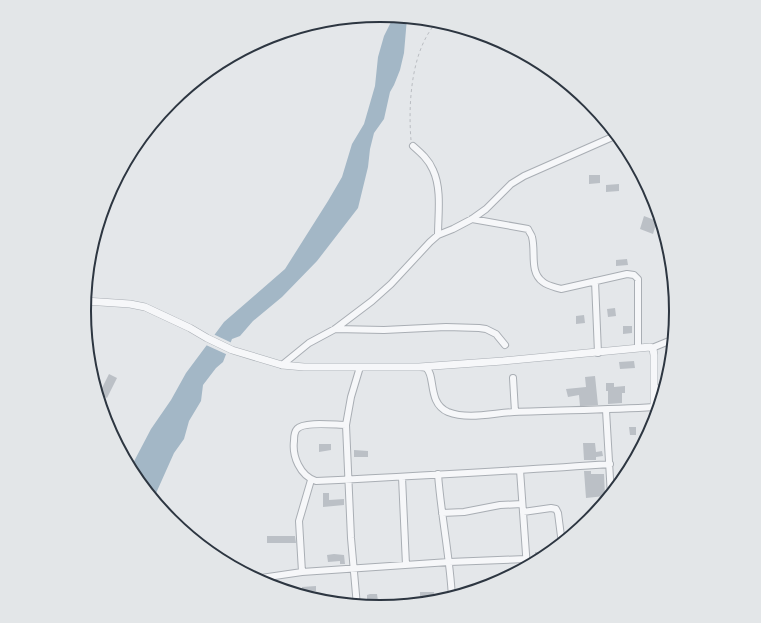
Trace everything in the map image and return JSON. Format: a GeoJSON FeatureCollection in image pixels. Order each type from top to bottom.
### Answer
{"type":"FeatureCollection","features":[{"type":"Feature","properties":{"kind":"street"},"geometry":{"type":"LineString","coordinates":[[282,365],[309,343],[335,329],[372,301],[391,284],[438,235],[472,219],[511,184],[524,176],[611,137]]}},
{"type":"Feature","properties":{"kind":"street"},"geometry":{"type":"LineString","coordinates":[[413,146],[428,161],[436,176],[438,197],[438,235]]}},
{"type":"Feature","properties":{"kind":"street"},"geometry":{"type":"LineString","coordinates":[[472,219],[528,229],[532,237],[534,268],[537,275],[543,282],[561,289],[627,274],[634,275],[638,279],[638,348]]}},
{"type":"Feature","properties":{"kind":"street"},"geometry":{"type":"LineString","coordinates":[[595,281],[598,353]]}},
{"type":"Feature","properties":{"kind":"street"},"geometry":{"type":"LineString","coordinates":[[92,301],[130,304],[145,307],[232,350],[282,365],[327,368],[360,366],[418,366],[503,361],[649,347],[652,348],[668,341]]}},
{"type":"Feature","properties":{"kind":"street"},"geometry":{"type":"LineString","coordinates":[[335,329],[384,330],[446,327],[479,328],[486,329],[496,334],[505,345]]}},
{"type":"Feature","properties":{"kind":"street"},"geometry":{"type":"LineString","coordinates":[[652,348],[654,355],[654,407]]}},
{"type":"Feature","properties":{"kind":"street"},"geometry":{"type":"LineString","coordinates":[[356,600],[351,538],[346,425],[351,397],[360,366]]}},
{"type":"Feature","properties":{"kind":"street"},"geometry":{"type":"LineString","coordinates":[[418,366],[426,368],[430,374],[432,388],[438,404],[446,411],[456,415],[468,416],[515,412],[654,408]]}},
{"type":"Feature","properties":{"kind":"street"},"geometry":{"type":"LineString","coordinates":[[513,378],[515,412]]}},
{"type":"Feature","properties":{"kind":"street"},"geometry":{"type":"LineString","coordinates":[[654,388],[659,388]]}},
{"type":"Feature","properties":{"kind":"street"},"geometry":{"type":"LineString","coordinates":[[606,410],[611,487]]}},
{"type":"Feature","properties":{"kind":"street"},"geometry":{"type":"LineString","coordinates":[[346,425],[307,425],[297,429],[294,433],[293,448],[297,462],[306,476],[311,480],[348,480],[610,464]]}},
{"type":"Feature","properties":{"kind":"street"},"geometry":{"type":"LineString","coordinates":[[266,577],[302,572],[449,562],[526,559],[520,470]]}},
{"type":"Feature","properties":{"kind":"street"},"geometry":{"type":"LineString","coordinates":[[438,474],[451,592]]}},
{"type":"Feature","properties":{"kind":"street"},"geometry":{"type":"LineString","coordinates":[[402,477],[406,565]]}},
{"type":"Feature","properties":{"kind":"street"},"geometry":{"type":"LineString","coordinates":[[302,572],[299,521],[311,480]]}},
{"type":"Feature","properties":{"kind":"street"},"geometry":{"type":"LineString","coordinates":[[442,513],[464,512],[500,505],[522,504]]}},
{"type":"Feature","properties":{"kind":"street"},"geometry":{"type":"LineString","coordinates":[[522,512],[551,508],[556,509],[558,513],[561,537]]}},
{"type":"Feature","properties":{"kind":"path"},"geometry":{"type":"LineString","coordinates":[[413,146],[411,140],[409,113],[416,64],[420,49],[427,34],[433,27]]}},
{"type":"Feature","properties":{"kind":"water"},"geometry":{"type":"Polygon","coordinates":[[[391,23],[407,23],[404,53],[400,70],[390,92],[384,119],[374,133],[368,167],[358,208],[317,261],[282,297],[253,321],[240,336],[232,339],[223,362],[216,368],[203,385],[201,401],[189,421],[184,439],[174,453],[156,494],[134,462],[151,429],[171,400],[186,373],[224,322],[285,269],[328,201],[342,177],[352,144],[364,124],[375,86],[378,57],[384,36],[391,23]]]}},
{"type":"Feature","properties":{"kind":"pier"},"geometry":{"type":"Polygon","coordinates":[[[213,334],[232,343],[228,355],[206,345],[213,334]]]}},
{"type":"Feature","properties":{"kind":"building"},"geometry":{"type":"Polygon","coordinates":[[[589,175],[600,175],[600,183],[589,184],[589,175]]]}},
{"type":"Feature","properties":{"kind":"building"},"geometry":{"type":"Polygon","coordinates":[[[619,184],[619,191],[606,192],[606,185],[619,184]]]}},
{"type":"Feature","properties":{"kind":"building"},"geometry":{"type":"Polygon","coordinates":[[[644,216],[656,220],[653,234],[640,229],[644,216]]]}},
{"type":"Feature","properties":{"kind":"building"},"geometry":{"type":"Polygon","coordinates":[[[627,259],[628,265],[616,266],[616,260],[627,259]]]}},
{"type":"Feature","properties":{"kind":"building"},"geometry":{"type":"Polygon","coordinates":[[[615,308],[616,316],[608,317],[607,309],[615,308]]]}},
{"type":"Feature","properties":{"kind":"building"},"geometry":{"type":"Polygon","coordinates":[[[584,315],[585,323],[576,324],[576,316],[584,315]]]}},
{"type":"Feature","properties":{"kind":"building"},"geometry":{"type":"Polygon","coordinates":[[[623,326],[632,326],[632,333],[623,334],[623,326]]]}},
{"type":"Feature","properties":{"kind":"building"},"geometry":{"type":"Polygon","coordinates":[[[634,361],[635,368],[620,369],[619,362],[634,361]]]}},
{"type":"Feature","properties":{"kind":"building"},"geometry":{"type":"Polygon","coordinates":[[[109,374],[117,378],[107,398],[104,396],[102,389],[109,374]]]}},
{"type":"Feature","properties":{"kind":"building"},"geometry":{"type":"Polygon","coordinates":[[[595,376],[598,405],[580,406],[579,395],[568,397],[566,389],[586,387],[585,377],[595,376]]]}},
{"type":"Feature","properties":{"kind":"building"},"geometry":{"type":"Polygon","coordinates":[[[606,383],[614,383],[614,387],[625,386],[625,393],[622,393],[622,403],[608,404],[608,391],[606,391],[606,383]]]}},
{"type":"Feature","properties":{"kind":"building"},"geometry":{"type":"Polygon","coordinates":[[[629,427],[636,427],[636,435],[630,435],[629,427]]]}},
{"type":"Feature","properties":{"kind":"building"},"geometry":{"type":"Polygon","coordinates":[[[583,443],[595,443],[596,452],[602,451],[603,456],[596,457],[596,460],[584,460],[583,443]]]}},
{"type":"Feature","properties":{"kind":"building"},"geometry":{"type":"Polygon","coordinates":[[[319,444],[331,444],[331,450],[319,452],[319,444]]]}},
{"type":"Feature","properties":{"kind":"building"},"geometry":{"type":"Polygon","coordinates":[[[354,450],[368,451],[368,457],[354,457],[354,450]]]}},
{"type":"Feature","properties":{"kind":"building"},"geometry":{"type":"Polygon","coordinates":[[[584,471],[591,471],[591,474],[604,474],[605,494],[603,496],[586,498],[584,471]]]}},
{"type":"Feature","properties":{"kind":"building"},"geometry":{"type":"Polygon","coordinates":[[[323,493],[329,493],[329,500],[344,499],[344,505],[323,507],[323,493]]]}},
{"type":"Feature","properties":{"kind":"building"},"geometry":{"type":"Polygon","coordinates":[[[267,536],[295,536],[296,543],[267,543],[267,536]]]}},
{"type":"Feature","properties":{"kind":"building"},"geometry":{"type":"Polygon","coordinates":[[[535,552],[541,552],[535,556],[535,552]]]}},
{"type":"Feature","properties":{"kind":"building"},"geometry":{"type":"Polygon","coordinates":[[[327,555],[344,555],[345,564],[340,564],[340,561],[328,562],[327,555]]]}},
{"type":"Feature","properties":{"kind":"building"},"geometry":{"type":"Polygon","coordinates":[[[316,586],[316,591],[302,590],[302,587],[316,586]]]}},
{"type":"Feature","properties":{"kind":"building"},"geometry":{"type":"Polygon","coordinates":[[[420,592],[434,592],[434,596],[420,599],[420,592]]]}},
{"type":"Feature","properties":{"kind":"building"},"geometry":{"type":"Polygon","coordinates":[[[377,594],[378,601],[367,600],[367,595],[377,594]]]}},
{"type":"Feature","properties":{"kind":"building"},"geometry":{"type":"Polygon","coordinates":[[[379,599],[386,599],[386,601],[379,601],[379,599]]]}}]}
